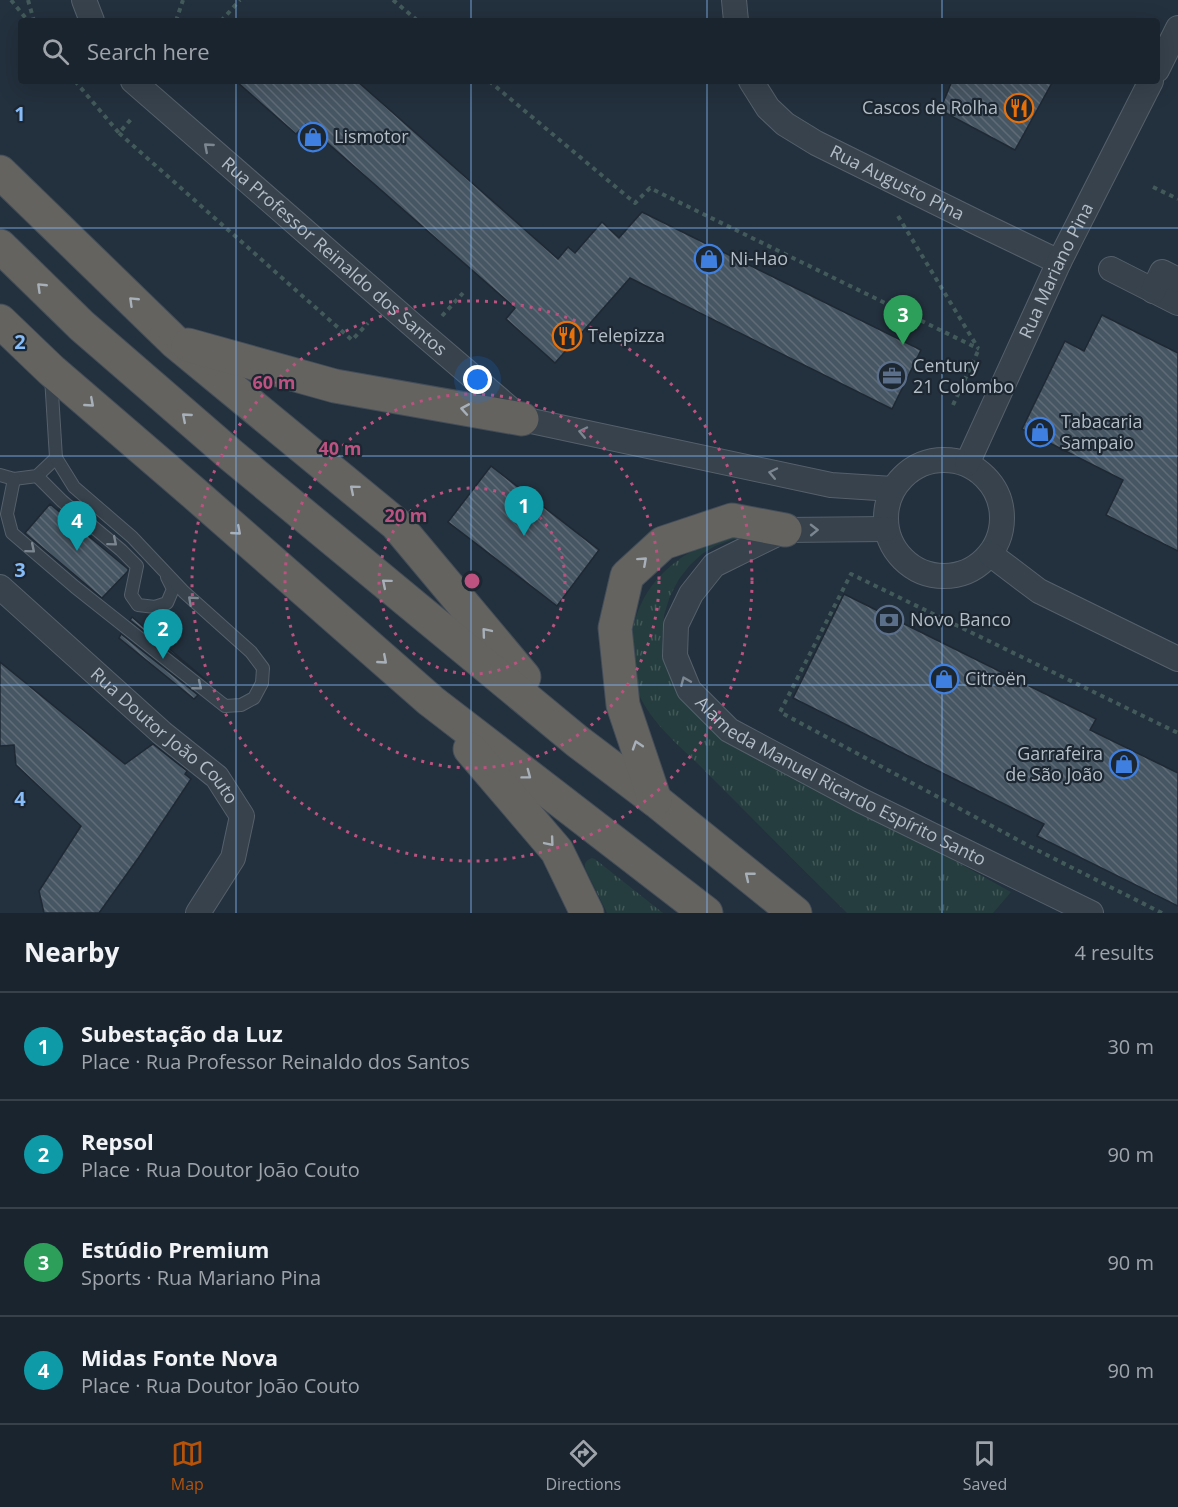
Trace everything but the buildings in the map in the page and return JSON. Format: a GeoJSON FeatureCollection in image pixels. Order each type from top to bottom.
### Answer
{"type":"FeatureCollection","features":[{"type":"Feature","properties":{"kind":"highway"},"geometry":{"type":"LineString","coordinates":[[0,172],[175,342],[396,524],[577,741]]}},
{"type":"Feature","properties":{"kind":"highway"},"geometry":{"type":"LineString","coordinates":[[0,246],[82,326],[231,455],[577,741],[655,800],[795,913]]}},
{"type":"Feature","properties":{"kind":"highway"},"geometry":{"type":"LineString","coordinates":[[0,321],[51,370],[430,701],[706,913]]}},
{"type":"Feature","properties":{"kind":"highway"},"geometry":{"type":"LineString","coordinates":[[175,342],[335,386],[522,419]]}},
{"type":"Feature","properties":{"kind":"highway"},"geometry":{"type":"LineString","coordinates":[[655,800],[623,705],[615,628],[627,576],[663,543],[732,520],[785,530]]}},
{"type":"Feature","properties":{"kind":"highway"},"geometry":{"type":"LineString","coordinates":[[430,701],[557,851],[587,913]]}},
{"type":"Feature","properties":{"kind":"street"},"geometry":{"type":"LineString","coordinates":[[84,0],[91,18]]}},
{"type":"Feature","properties":{"kind":"street"},"geometry":{"type":"LineString","coordinates":[[734,0],[736,18]]}},
{"type":"Feature","properties":{"kind":"street"},"geometry":{"type":"LineString","coordinates":[[1160,64],[1178,28]]}},
{"type":"Feature","properties":{"kind":"street","name":"Rua Professor Reinaldo dos Santos"},"geometry":{"type":"LineString","coordinates":[[137,84],[522,419],[831,485],[893,489]]}},
{"type":"Feature","properties":{"kind":"street","name":"Rua Augusto Pina"},"geometry":{"type":"LineString","coordinates":[[752,84],[768,108],[785,124],[816,143],[1059,262]]}},
{"type":"Feature","properties":{"kind":"street","name":"Rua Mariano Pina"},"geometry":{"type":"LineString","coordinates":[[967,464],[1059,262],[1149,84]]}},
{"type":"Feature","properties":{"kind":"street"},"geometry":{"type":"LineString","coordinates":[[1111,270],[1178,303]]}},
{"type":"Feature","properties":{"kind":"street"},"geometry":{"type":"LineString","coordinates":[[1153,291],[1162,272],[1178,280]]}},
{"type":"Feature","properties":{"kind":"street"},"geometry":{"type":"LineString","coordinates":[[946,459],[967,464],[988,480],[1000,503],[1001,530],[990,554],[969,571],[943,577],[917,570],[897,553],[886,529],[886,508],[893,489],[907,472],[925,462],[946,459]]}},
{"type":"Feature","properties":{"kind":"street","name":"Alameda Manuel Ricardo Espírito Santo"},"geometry":{"type":"LineString","coordinates":[[886,529],[785,530],[714,565],[691,594],[676,625],[675,656],[689,690],[729,730],[860,800],[1091,913]]}},
{"type":"Feature","properties":{"kind":"street"},"geometry":{"type":"LineString","coordinates":[[990,554],[1039,591],[1178,658]]}},
{"type":"Feature","properties":{"kind":"street","name":"Rua Doutor João Couto"},"geometry":{"type":"LineString","coordinates":[[0,587],[162,733],[217,777],[242,816],[233,858],[198,913]]}},
{"type":"Feature","properties":{"kind":"lane"},"geometry":{"type":"LineString","coordinates":[[14,479],[8,514],[12,534],[225,706],[240,705],[254,698],[262,683],[262,668],[251,652],[184,592],[132,537],[74,487],[56,458],[51,370]]}},
{"type":"Feature","properties":{"kind":"lane"},"geometry":{"type":"LineString","coordinates":[[0,475],[14,479],[37,477],[56,458]]}},
{"type":"Feature","properties":{"kind":"lane"},"geometry":{"type":"LineString","coordinates":[[37,477],[62,501],[122,550],[137,566],[131,595],[138,605],[155,607],[167,603],[173,590],[165,572]]}},
{"type":"Feature","properties":{"kind":"path"},"geometry":{"type":"LineString","coordinates":[[11,0],[26,18]]}},
{"type":"Feature","properties":{"kind":"path"},"geometry":{"type":"LineString","coordinates":[[28,0],[33,18]]}},
{"type":"Feature","properties":{"kind":"path"},"geometry":{"type":"LineString","coordinates":[[177,18],[183,0]]}},
{"type":"Feature","properties":{"kind":"path"},"geometry":{"type":"LineString","coordinates":[[224,18],[240,0]]}},
{"type":"Feature","properties":{"kind":"path"},"geometry":{"type":"LineString","coordinates":[[393,0],[414,18]]}},
{"type":"Feature","properties":{"kind":"path"},"geometry":{"type":"LineString","coordinates":[[78,84],[119,133],[352,340],[369,322],[376,329]]}},
{"type":"Feature","properties":{"kind":"path"},"geometry":{"type":"LineString","coordinates":[[493,84],[635,203],[650,188],[979,349]]}},
{"type":"Feature","properties":{"kind":"path"},"geometry":{"type":"LineString","coordinates":[[119,133],[152,97]]}},
{"type":"Feature","properties":{"kind":"path"},"geometry":{"type":"LineString","coordinates":[[1154,187],[1178,199]]}},
{"type":"Feature","properties":{"kind":"path"},"geometry":{"type":"LineString","coordinates":[[897,215],[979,349]]}},
{"type":"Feature","properties":{"kind":"path"},"geometry":{"type":"LineString","coordinates":[[424,335],[463,292]]}},
{"type":"Feature","properties":{"kind":"path"},"geometry":{"type":"LineString","coordinates":[[953,405],[979,349]]}},
{"type":"Feature","properties":{"kind":"path"},"geometry":{"type":"LineString","coordinates":[[1162,913],[1031,847],[780,712],[851,574],[1178,734]]}},
{"type":"Feature","properties":{"kind":"green space"},"geometry":{"type":"Polygon","coordinates":[[[745,535],[715,546],[702,554],[679,579],[664,615],[662,641],[666,663],[741,742],[1011,892],[993,913],[847,913],[670,737],[645,707],[635,684],[630,648],[634,624],[642,602],[654,582],[681,558],[713,542],[745,535]]]}},
{"type":"Feature","properties":{"kind":"green space"},"geometry":{"type":"Polygon","coordinates":[[[592,858],[663,913],[607,913],[585,868],[586,862],[592,858]]]}},
{"type":"Feature","properties":{"kind":"place","name":"Cascos de Rolha"},"geometry":{"type":"Point","coordinates":[1019,108]}},
{"type":"Feature","properties":{"kind":"place","name":"Lismotor"},"geometry":{"type":"Point","coordinates":[313,137]}},
{"type":"Feature","properties":{"kind":"place","name":"Ni-Hao"},"geometry":{"type":"Point","coordinates":[709,259]}},
{"type":"Feature","properties":{"kind":"place","name":"Telepizza"},"geometry":{"type":"Point","coordinates":[567,336]}},
{"type":"Feature","properties":{"kind":"place","name":"Estúdio Premium"},"geometry":{"type":"Point","coordinates":[903,345]}},
{"type":"Feature","properties":{"kind":"place","name":"Century 21 Colombo"},"geometry":{"type":"Point","coordinates":[892,376]}},
{"type":"Feature","properties":{"kind":"place","name":"Tabacaria Sampaio"},"geometry":{"type":"Point","coordinates":[1040,432]}},
{"type":"Feature","properties":{"kind":"place","name":"Subestação da Luz"},"geometry":{"type":"Point","coordinates":[524,536]}},
{"type":"Feature","properties":{"kind":"place","name":"Midas Fonte Nova"},"geometry":{"type":"Point","coordinates":[77,551]}},
{"type":"Feature","properties":{"kind":"place","name":"Novo Banco"},"geometry":{"type":"Point","coordinates":[889,620]}},
{"type":"Feature","properties":{"kind":"place","name":"Repsol"},"geometry":{"type":"Point","coordinates":[163,659]}},
{"type":"Feature","properties":{"kind":"place","name":"Citroën"},"geometry":{"type":"Point","coordinates":[944,679]}},
{"type":"Feature","properties":{"kind":"place","name":"Garrafeira de São João"},"geometry":{"type":"Point","coordinates":[1124,764]}}]}
